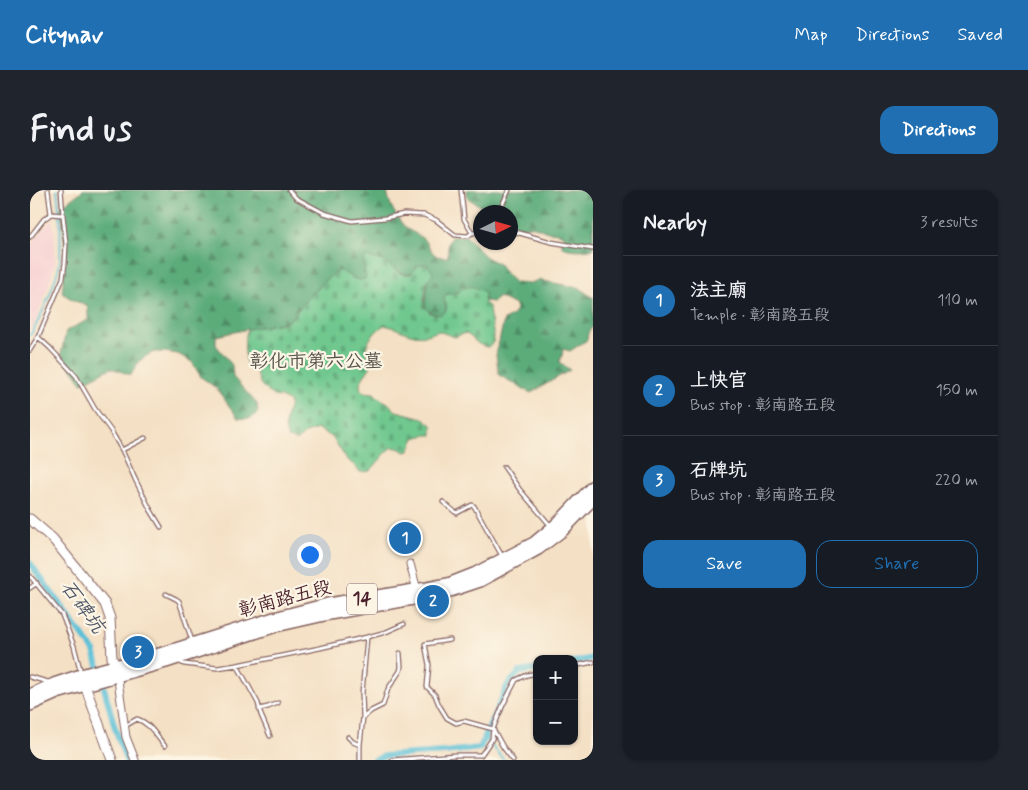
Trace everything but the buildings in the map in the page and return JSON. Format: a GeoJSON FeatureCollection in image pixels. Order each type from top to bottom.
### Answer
{"type":"FeatureCollection","features":[{"type":"Feature","properties":{"kind":"main road","name":"彰南路五段"},"geometry":{"type":"LineString","coordinates":[[112,671],[175,659],[276,626],[415,595],[469,576],[534,543],[552,528],[593,486]]}},
{"type":"Feature","properties":{"kind":"main road","name":"彰南路五段"},"geometry":{"type":"LineString","coordinates":[[112,671],[193,643],[311,608],[328,604],[450,591],[480,581],[538,550],[563,530],[593,498]]}},
{"type":"Feature","properties":{"kind":"main road","name":"14"},"geometry":{"type":"LineString","coordinates":[[30,695],[112,671]]}},
{"type":"Feature","properties":{"kind":"main road","name":"14"},"geometry":{"type":"LineString","coordinates":[[30,705],[56,688]]}},
{"type":"Feature","properties":{"kind":"street"},"geometry":{"type":"LineString","coordinates":[[30,520],[53,539],[106,604],[110,618],[112,671],[126,737],[135,760]]}},
{"type":"Feature","properties":{"kind":"street"},"geometry":{"type":"LineString","coordinates":[[410,564],[415,595]]}},
{"type":"Feature","properties":{"kind":"street"},"geometry":{"type":"LineString","coordinates":[[83,680],[112,760]]}},
{"type":"Feature","properties":{"kind":"lane"},"geometry":{"type":"LineString","coordinates":[[48,190],[51,214]]}},
{"type":"Feature","properties":{"kind":"lane"},"geometry":{"type":"LineString","coordinates":[[30,350],[38,337],[63,278],[66,244],[61,190]]}},
{"type":"Feature","properties":{"kind":"lane"},"geometry":{"type":"LineString","coordinates":[[289,190],[296,198],[324,213],[352,220],[385,218],[404,214],[424,215],[436,220],[455,235],[468,236],[472,232],[464,218],[461,190]]}},
{"type":"Feature","properties":{"kind":"lane"},"geometry":{"type":"LineString","coordinates":[[502,205],[508,190]]}},
{"type":"Feature","properties":{"kind":"lane"},"geometry":{"type":"LineString","coordinates":[[30,237],[44,219],[51,214],[63,215]]}},
{"type":"Feature","properties":{"kind":"lane"},"geometry":{"type":"LineString","coordinates":[[518,233],[551,242],[593,249]]}},
{"type":"Feature","properties":{"kind":"lane"},"geometry":{"type":"LineString","coordinates":[[38,337],[76,376],[122,450],[146,501],[161,527]]}},
{"type":"Feature","properties":{"kind":"lane"},"geometry":{"type":"LineString","coordinates":[[122,450],[145,438]]}},
{"type":"Feature","properties":{"kind":"lane"},"geometry":{"type":"LineString","coordinates":[[504,467],[520,490],[552,528]]}},
{"type":"Feature","properties":{"kind":"lane"},"geometry":{"type":"LineString","coordinates":[[443,502],[457,513],[474,506],[504,559]]}},
{"type":"Feature","properties":{"kind":"lane"},"geometry":{"type":"LineString","coordinates":[[30,576],[62,615],[74,646],[83,680]]}},
{"type":"Feature","properties":{"kind":"lane"},"geometry":{"type":"LineString","coordinates":[[30,588],[37,583]]}},
{"type":"Feature","properties":{"kind":"lane"},"geometry":{"type":"LineString","coordinates":[[166,594],[179,601],[193,643]]}},
{"type":"Feature","properties":{"kind":"lane"},"geometry":{"type":"LineString","coordinates":[[175,659],[184,664],[217,668],[237,665],[367,637],[386,632],[404,624]]}},
{"type":"Feature","properties":{"kind":"lane"},"geometry":{"type":"LineString","coordinates":[[360,760],[363,717],[362,693],[367,637]]}},
{"type":"Feature","properties":{"kind":"lane"},"geometry":{"type":"LineString","coordinates":[[450,640],[424,644],[430,665],[427,687],[435,696],[438,706],[447,718],[456,723],[464,721],[491,729],[514,760]]}},
{"type":"Feature","properties":{"kind":"lane"},"geometry":{"type":"LineString","coordinates":[[363,717],[383,705],[388,689],[400,671],[400,652]]}},
{"type":"Feature","properties":{"kind":"lane"},"geometry":{"type":"LineString","coordinates":[[578,665],[593,662]]}},
{"type":"Feature","properties":{"kind":"lane"},"geometry":{"type":"LineString","coordinates":[[237,665],[258,703],[270,736]]}},
{"type":"Feature","properties":{"kind":"lane"},"geometry":{"type":"LineString","coordinates":[[392,760],[480,755],[492,739],[491,729],[516,680],[527,674],[533,673]]}},
{"type":"Feature","properties":{"kind":"lane"},"geometry":{"type":"LineString","coordinates":[[30,677],[56,688]]}},
{"type":"Feature","properties":{"kind":"lane"},"geometry":{"type":"LineString","coordinates":[[259,709],[278,703]]}},
{"type":"Feature","properties":{"kind":"lane"},"geometry":{"type":"LineString","coordinates":[[124,726],[137,719],[143,721],[165,746]]}},
{"type":"Feature","properties":{"kind":"lane"},"geometry":{"type":"LineString","coordinates":[[348,737],[360,745]]}},
{"type":"Feature","properties":{"kind":"shaded area"},"geometry":{"type":"Polygon","coordinates":[[[52,219],[55,238],[55,264],[34,325],[30,330],[30,246],[52,219]]]}},
{"type":"Feature","properties":{"kind":"green space"},"geometry":{"type":"Polygon","coordinates":[[[83,190],[387,190],[391,205],[399,220],[406,228],[419,235],[435,255],[448,257],[448,243],[451,237],[466,236],[473,243],[473,250],[479,250],[485,256],[498,263],[516,283],[531,283],[538,280],[580,288],[593,297],[593,326],[588,333],[587,340],[570,351],[563,349],[559,362],[570,370],[531,393],[499,375],[496,355],[504,320],[513,315],[516,309],[515,305],[499,297],[493,302],[484,301],[459,292],[444,298],[446,311],[440,315],[433,313],[426,307],[427,284],[417,266],[411,274],[404,274],[385,262],[364,280],[360,281],[341,272],[324,282],[289,321],[216,336],[216,345],[232,365],[233,377],[257,404],[258,412],[251,418],[238,418],[216,388],[201,377],[192,362],[178,354],[154,352],[138,362],[131,375],[111,368],[82,383],[61,354],[66,331],[88,320],[88,306],[62,293],[66,254],[61,207],[83,190]]]}},
{"type":"Feature","properties":{"kind":"green space"},"geometry":{"type":"Polygon","coordinates":[[[466,190],[593,190],[593,249],[573,250],[562,247],[565,236],[559,233],[528,226],[518,228],[518,205],[478,205],[468,198],[466,190]]]}},
{"type":"Feature","properties":{"kind":"green space","name":"彰化市第六公墓"},"geometry":{"type":"Polygon","coordinates":[[[368,257],[385,262],[402,274],[411,274],[419,265],[427,264],[433,273],[427,282],[424,300],[425,307],[430,313],[440,315],[446,311],[445,295],[459,292],[468,287],[485,293],[484,299],[489,306],[493,329],[493,343],[488,347],[481,345],[465,333],[455,337],[438,331],[416,335],[384,325],[375,333],[366,347],[371,365],[362,378],[361,389],[363,392],[374,393],[396,411],[423,418],[432,425],[432,435],[415,438],[409,451],[405,452],[391,447],[370,471],[360,472],[347,460],[332,437],[320,430],[317,429],[306,433],[298,440],[288,438],[285,423],[290,402],[281,397],[274,396],[261,385],[256,372],[247,366],[245,343],[248,329],[289,321],[307,299],[337,271],[360,280],[366,278],[363,265],[365,258],[368,257]]]}},
{"type":"Feature","properties":{"kind":"waterway"},"geometry":{"type":"LineString","coordinates":[[30,335],[48,299],[60,260],[57,190]]}},
{"type":"Feature","properties":{"kind":"waterway","name":"石碑坑"},"geometry":{"type":"LineString","coordinates":[[30,563],[94,651],[115,728],[126,760]]}},
{"type":"Feature","properties":{"kind":"waterway"},"geometry":{"type":"LineString","coordinates":[[578,661],[593,658]]}},
{"type":"Feature","properties":{"kind":"waterway"},"geometry":{"type":"LineString","coordinates":[[375,760],[384,756],[480,748],[508,684],[520,672],[533,670]]}},
{"type":"Feature","properties":{"kind":"waterway"},"geometry":{"type":"LineString","coordinates":[[485,738],[504,760]]}},
{"type":"Feature","properties":{"kind":"place","name":"法主廟"},"geometry":{"type":"Point","coordinates":[405,538]}},
{"type":"Feature","properties":{"kind":"place","name":"上快官"},"geometry":{"type":"Point","coordinates":[433,601]}},
{"type":"Feature","properties":{"kind":"place","name":"石牌坑"},"geometry":{"type":"Point","coordinates":[138,652]}}]}
